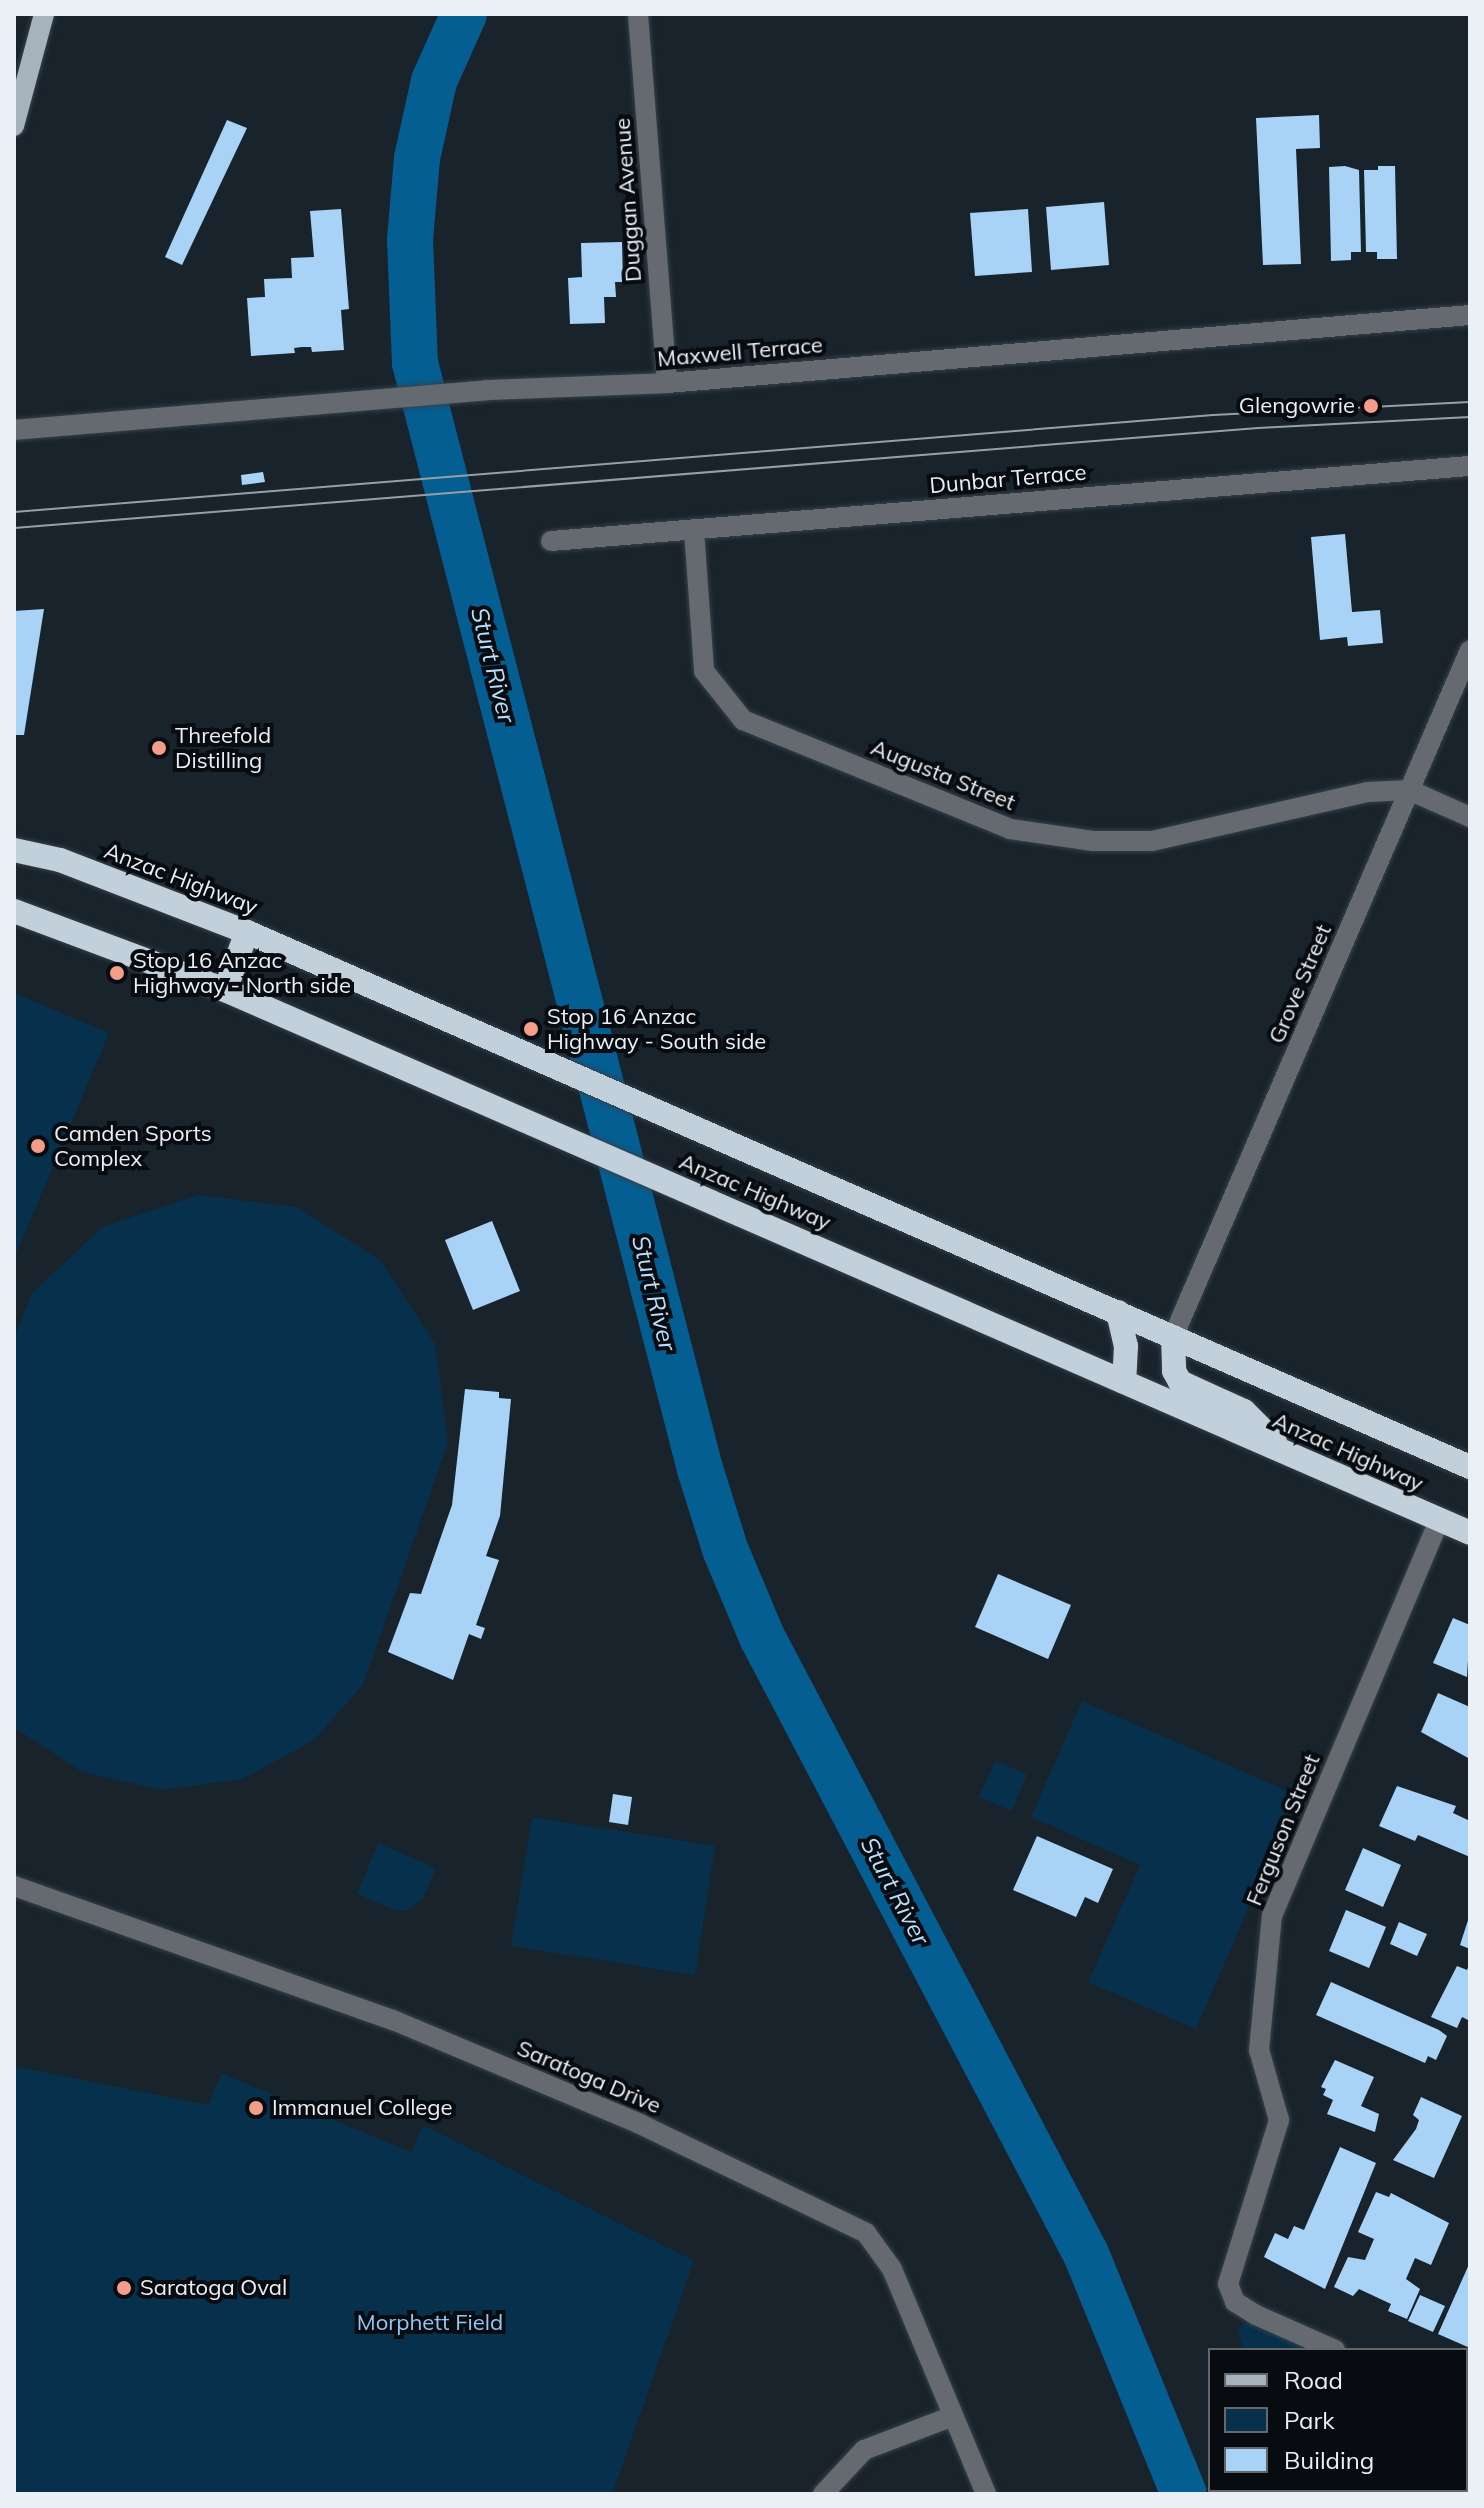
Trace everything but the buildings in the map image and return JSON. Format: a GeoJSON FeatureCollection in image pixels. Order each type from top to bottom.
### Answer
{"type":"FeatureCollection","features":[{"type":"Feature","properties":{"kind":"highway","name":"Anzac Highway"},"geometry":{"type":"LineString","coordinates":[[14,850],[60,860],[247,932],[1470,1467]]}},
{"type":"Feature","properties":{"kind":"highway","name":"Anzac Highway"},"geometry":{"type":"LineString","coordinates":[[14,911],[225,990],[1470,1533]]}},
{"type":"Feature","properties":{"kind":"highway"},"geometry":{"type":"LineString","coordinates":[[225,990],[247,932]]}},
{"type":"Feature","properties":{"kind":"highway"},"geometry":{"type":"LineString","coordinates":[[1118,1312],[1126,1346],[1124,1382]]}},
{"type":"Feature","properties":{"kind":"highway"},"geometry":{"type":"LineString","coordinates":[[1173,1337],[1174,1371],[1180,1382],[1244,1411],[1286,1453]]}},
{"type":"Feature","properties":{"kind":"main road"},"geometry":{"type":"LineString","coordinates":[[14,65],[42,14]]}},
{"type":"Feature","properties":{"kind":"main road"},"geometry":{"type":"LineString","coordinates":[[14,126],[42,14]]}},
{"type":"Feature","properties":{"kind":"street","name":"Duggan Avenue"},"geometry":{"type":"LineString","coordinates":[[638,14],[667,383]]}},
{"type":"Feature","properties":{"kind":"street","name":"Maxwell Terrace"},"geometry":{"type":"LineString","coordinates":[[14,430],[456,393],[667,383],[1470,315]]}},
{"type":"Feature","properties":{"kind":"street","name":"Dunbar Terrace"},"geometry":{"type":"LineString","coordinates":[[551,541],[1470,466]]}},
{"type":"Feature","properties":{"kind":"street","name":"Augusta Street"},"geometry":{"type":"LineString","coordinates":[[694,530],[704,671],[743,720],[1010,829],[1093,841],[1152,841],[1368,792],[1409,790],[1470,817]]}},
{"type":"Feature","properties":{"kind":"street","name":"Grove Street"},"geometry":{"type":"LineString","coordinates":[[1173,1337],[1470,650]]}},
{"type":"Feature","properties":{"kind":"street","name":"Ferguson Street"},"geometry":{"type":"LineString","coordinates":[[1331,2348],[1235,2302],[1228,2284],[1279,2120],[1259,2050],[1272,1916],[1439,1520]]}},
{"type":"Feature","properties":{"kind":"street","name":"Saratoga Drive"},"geometry":{"type":"LineString","coordinates":[[14,1886],[393,2020],[830,2211],[866,2233],[892,2269],[986,2494]]}},
{"type":"Feature","properties":{"kind":"street"},"geometry":{"type":"LineString","coordinates":[[823,2494],[864,2450],[953,2416]]}},
{"type":"Feature","properties":{"kind":"green space","name":"Camden Sports Complex"},"geometry":{"type":"Polygon","coordinates":[[[14,993],[109,1033],[14,1259],[14,993]]]}},
{"type":"Feature","properties":{"kind":"green space"},"geometry":{"type":"Polygon","coordinates":[[[199,1195],[297,1207],[381,1261],[435,1344],[448,1443],[363,1685],[314,1740],[243,1779],[162,1790],[82,1772],[14,1727],[14,1338],[32,1293],[104,1226],[199,1195]]]}},
{"type":"Feature","properties":{"kind":"green space"},"geometry":{"type":"Polygon","coordinates":[[[1082,1701],[1297,1795],[1196,2029],[1088,1982],[1140,1865],[1031,1817],[1082,1701]]]}},
{"type":"Feature","properties":{"kind":"green space"},"geometry":{"type":"Polygon","coordinates":[[[995,1761],[1027,1774],[1012,1811],[979,1797],[995,1761]]]}},
{"type":"Feature","properties":{"kind":"green space"},"geometry":{"type":"Polygon","coordinates":[[[532,1817],[715,1846],[695,1975],[511,1946],[532,1817]]]}},
{"type":"Feature","properties":{"kind":"green space"},"geometry":{"type":"Polygon","coordinates":[[[378,1843],[436,1868],[423,1899],[408,1910],[397,1911],[357,1894],[378,1843]]]}},
{"type":"Feature","properties":{"kind":"green space","name":"Immanuel College"},"geometry":{"type":"Polygon","coordinates":[[[14,2066],[208,2105],[221,2073],[411,2152],[423,2125],[694,2261],[612,2494],[14,2494],[14,2066]]]}},
{"type":"Feature","properties":{"kind":"green space"},"geometry":{"type":"Polygon","coordinates":[[[1256,2315],[1330,2348],[1243,2348],[1237,2330],[1256,2315]]]}},
{"type":"Feature","properties":{"kind":"green space"},"geometry":{"type":"Polygon","coordinates":[[[1468,2451],[1470,2494],[1290,2494],[1468,2492],[1468,2451]]]}},
{"type":"Feature","properties":{"kind":"waterway","name":"Sturt River"},"geometry":{"type":"LineString","coordinates":[[464,14],[434,81],[417,158],[410,240],[415,363],[700,1469],[725,1549],[762,1637],[1086,2254],[1184,2494]]}},
{"type":"Feature","properties":{"kind":"tram line"},"geometry":{"type":"LineString","coordinates":[[14,512],[1213,415],[1470,402]]}},
{"type":"Feature","properties":{"kind":"tram line"},"geometry":{"type":"LineString","coordinates":[[14,528],[1258,428],[1470,417]]}},
{"type":"Feature","properties":{"kind":"place","name":"Glengowrie"},"geometry":{"type":"Point","coordinates":[1371,406]}},
{"type":"Feature","properties":{"kind":"place","name":"Threefold Distilling"},"geometry":{"type":"Point","coordinates":[159,748]}},
{"type":"Feature","properties":{"kind":"place","name":"Stop 16 Anzac Highway - North side"},"geometry":{"type":"Point","coordinates":[117,973]}},
{"type":"Feature","properties":{"kind":"place","name":"Stop 16 Anzac Highway - South side"},"geometry":{"type":"Point","coordinates":[531,1029]}},
{"type":"Feature","properties":{"kind":"place","name":"Camden Sports Complex"},"geometry":{"type":"Point","coordinates":[38,1146]}},
{"type":"Feature","properties":{"kind":"place","name":"Immanuel College"},"geometry":{"type":"Point","coordinates":[256,2108]}},
{"type":"Feature","properties":{"kind":"place","name":"Saratoga Oval"},"geometry":{"type":"Point","coordinates":[124,2288]}},
{"type":"Feature","properties":{"kind":"park label","name":"Morphett Field"},"geometry":{"type":"Point","coordinates":[430,2323]}}]}
